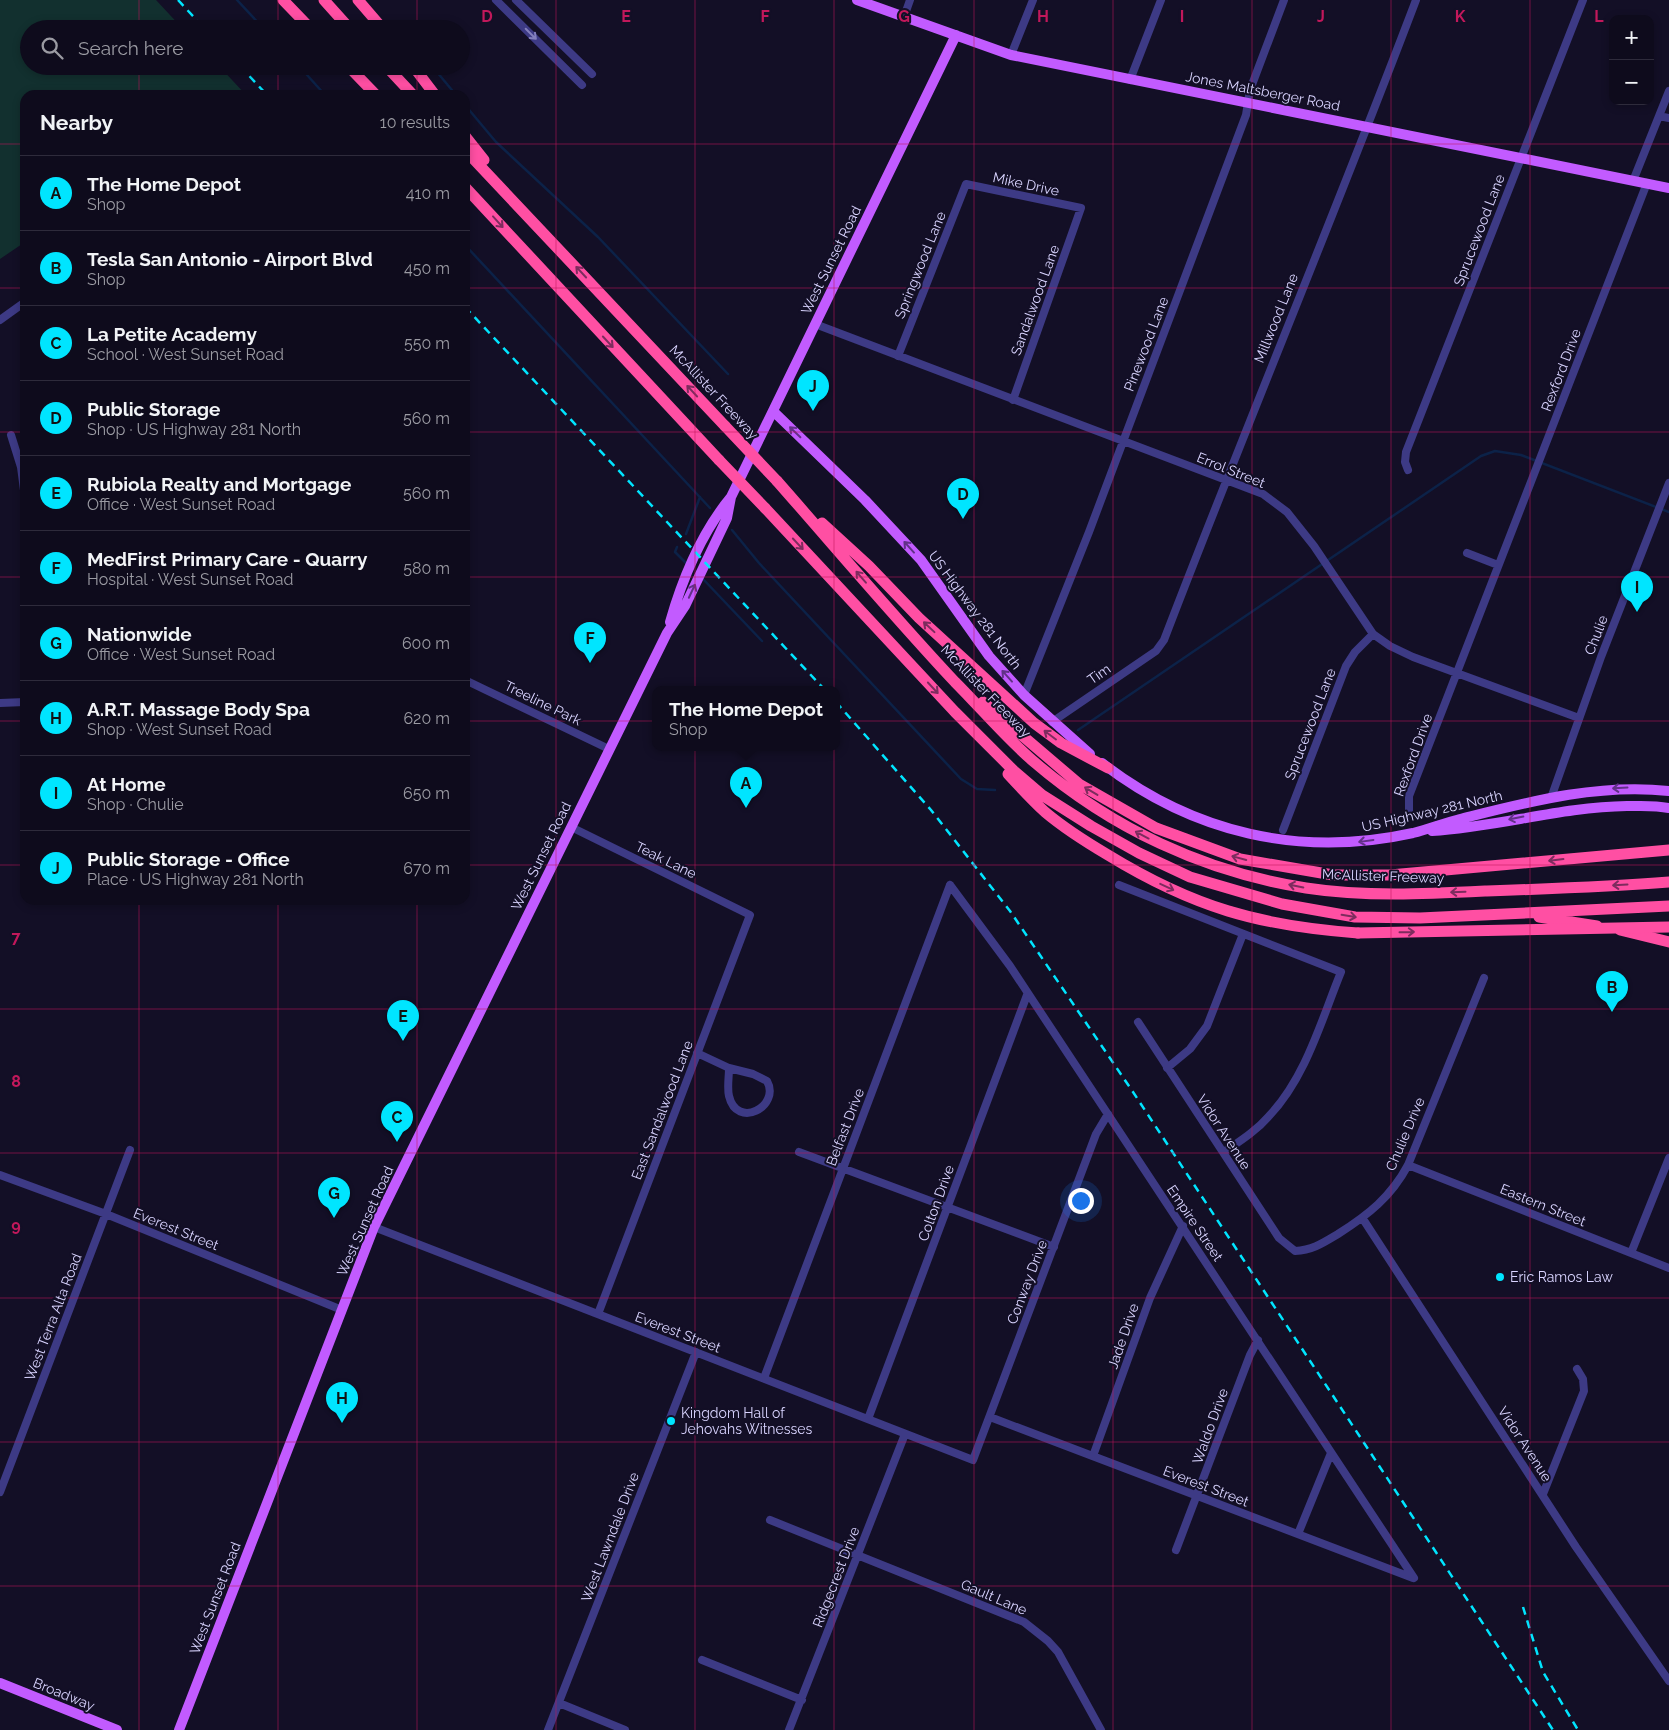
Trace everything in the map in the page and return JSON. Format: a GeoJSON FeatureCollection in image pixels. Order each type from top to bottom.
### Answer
{"type":"FeatureCollection","features":[{"type":"Feature","properties":{"kind":"highway"},"geometry":{"type":"LineString","coordinates":[[283,0],[302,20]]}},
{"type":"Feature","properties":{"kind":"highway"},"geometry":{"type":"LineString","coordinates":[[324,0],[342,20]]}},
{"type":"Feature","properties":{"kind":"highway"},"geometry":{"type":"LineString","coordinates":[[358,0],[375,20]]}},
{"type":"Feature","properties":{"kind":"highway"},"geometry":{"type":"LineString","coordinates":[[357,75],[371,90]]}},
{"type":"Feature","properties":{"kind":"highway"},"geometry":{"type":"LineString","coordinates":[[394,75],[408,90]]}},
{"type":"Feature","properties":{"kind":"highway"},"geometry":{"type":"LineString","coordinates":[[420,75],[430,90]]}},
{"type":"Feature","properties":{"kind":"highway"},"geometry":{"type":"LineString","coordinates":[[470,143],[516,204]]}},
{"type":"Feature","properties":{"kind":"highway","name":"McAllister Freeway"},"geometry":{"type":"LineString","coordinates":[[470,155],[777,481],[928,652],[998,727],[1054,779],[1085,802],[1156,843],[1206,863],[1240,874],[1307,888],[1370,893],[1446,893],[1669,882]]}},
{"type":"Feature","properties":{"kind":"highway"},"geometry":{"type":"LineString","coordinates":[[470,192],[981,739],[1042,795],[1115,840],[1190,877],[1282,904],[1355,917],[1420,918],[1669,906]]}},
{"type":"Feature","properties":{"kind":"highway"},"geometry":{"type":"LineString","coordinates":[[777,481],[869,566],[919,618],[991,686],[1060,743],[1108,768]]}},
{"type":"Feature","properties":{"kind":"highway"},"geometry":{"type":"LineString","coordinates":[[928,652],[1051,762],[1079,784],[1156,828],[1240,858],[1332,876],[1390,875],[1604,854],[1669,850]]}},
{"type":"Feature","properties":{"kind":"highway"},"geometry":{"type":"LineString","coordinates":[[981,739],[1005,772],[1046,812],[1083,840],[1141,875],[1200,903],[1251,919],[1320,930],[1358,932],[1669,928]]}},
{"type":"Feature","properties":{"kind":"highway"},"geometry":{"type":"LineString","coordinates":[[1505,913],[1570,921],[1669,942]]}},
{"type":"Feature","properties":{"kind":"main road","name":"Jones Maltsberger Road"},"geometry":{"type":"LineString","coordinates":[[857,0],[1012,55],[1669,188]]}},
{"type":"Feature","properties":{"kind":"main road","name":"West Sunset Road"},"geometry":{"type":"LineString","coordinates":[[179,1730],[374,1227],[667,633],[685,606],[727,518],[731,497],[956,35]]}},
{"type":"Feature","properties":{"kind":"main road","name":"US Highway 281 North"},"geometry":{"type":"LineString","coordinates":[[773,411],[864,500],[921,560],[989,656],[1024,695],[1052,722],[1108,768],[1136,787],[1191,815],[1232,829],[1280,840],[1322,844],[1352,843],[1414,832],[1459,819],[1594,790],[1624,788],[1669,791]]}},
{"type":"Feature","properties":{"kind":"main road"},"geometry":{"type":"LineString","coordinates":[[1414,832],[1460,829],[1526,816],[1606,806],[1669,808]]}},
{"type":"Feature","properties":{"kind":"main road","name":"Broadway"},"geometry":{"type":"LineString","coordinates":[[0,1683],[117,1730]]}},
{"type":"Feature","properties":{"kind":"street"},"geometry":{"type":"LineString","coordinates":[[496,0],[582,85]]}},
{"type":"Feature","properties":{"kind":"street"},"geometry":{"type":"LineString","coordinates":[[516,0],[592,74]]}},
{"type":"Feature","properties":{"kind":"street"},"geometry":{"type":"LineString","coordinates":[[904,17],[910,0]]}},
{"type":"Feature","properties":{"kind":"street"},"geometry":{"type":"LineString","coordinates":[[1012,55],[1032,0]]}},
{"type":"Feature","properties":{"kind":"street"},"geometry":{"type":"LineString","coordinates":[[1130,80],[1160,0]]}},
{"type":"Feature","properties":{"kind":"street","name":"Pinewood Lane"},"geometry":{"type":"LineString","coordinates":[[1024,695],[1123,442],[1246,115],[1250,90],[1284,0]]}},
{"type":"Feature","properties":{"kind":"street","name":"Millwood Lane"},"geometry":{"type":"LineString","coordinates":[[1161,646],[1225,479],[1416,0]]}},
{"type":"Feature","properties":{"kind":"street","name":"Sprucewood Lane"},"geometry":{"type":"LineString","coordinates":[[1408,470],[1405,462],[1406,452],[1583,0]]}},
{"type":"Feature","properties":{"kind":"street"},"geometry":{"type":"LineString","coordinates":[[1633,181],[1669,91]]}},
{"type":"Feature","properties":{"kind":"street"},"geometry":{"type":"LineString","coordinates":[[1659,116],[1669,118]]}},
{"type":"Feature","properties":{"kind":"street","name":"Rexford Drive"},"geometry":{"type":"LineString","coordinates":[[1409,813],[1409,796],[1647,183]]}},
{"type":"Feature","properties":{"kind":"street","name":"Mike Drive"},"geometry":{"type":"LineString","coordinates":[[966,184],[1081,208]]}},
{"type":"Feature","properties":{"kind":"street","name":"Springwood Lane"},"geometry":{"type":"LineString","coordinates":[[898,356],[966,184]]}},
{"type":"Feature","properties":{"kind":"street","name":"Sandalwood Lane"},"geometry":{"type":"LineString","coordinates":[[1012,400],[1081,208]]}},
{"type":"Feature","properties":{"kind":"street"},"geometry":{"type":"LineString","coordinates":[[0,320],[20,306]]}},
{"type":"Feature","properties":{"kind":"street","name":"Errol Street"},"geometry":{"type":"LineString","coordinates":[[815,324],[1263,494],[1287,512],[1314,546],[1373,634],[1390,646],[1412,657],[1579,718]]}},
{"type":"Feature","properties":{"kind":"street"},"geometry":{"type":"LineString","coordinates":[[11,435],[20,464]]}},
{"type":"Feature","properties":{"kind":"street","name":"Chulie"},"geometry":{"type":"LineString","coordinates":[[1552,798],[1579,718],[1668,486]]}},
{"type":"Feature","properties":{"kind":"street"},"geometry":{"type":"LineString","coordinates":[[1468,553],[1498,565]]}},
{"type":"Feature","properties":{"kind":"street","name":"Sprucewood Lane"},"geometry":{"type":"LineString","coordinates":[[1283,830],[1346,666],[1355,652],[1373,634]]}},
{"type":"Feature","properties":{"kind":"street","name":"Tim"},"geometry":{"type":"LineString","coordinates":[[1052,722],[1161,646]]}},
{"type":"Feature","properties":{"kind":"street","name":"Treeline Park"},"geometry":{"type":"LineString","coordinates":[[470,682],[609,750]]}},
{"type":"Feature","properties":{"kind":"street"},"geometry":{"type":"LineString","coordinates":[[0,703],[20,702]]}},
{"type":"Feature","properties":{"kind":"street","name":"Teak Lane"},"geometry":{"type":"LineString","coordinates":[[571,827],[750,915]]}},
{"type":"Feature","properties":{"kind":"street","name":"Empire Street"},"geometry":{"type":"LineString","coordinates":[[950,885],[1010,966],[1027,995],[1183,1226],[1414,1578]]}},
{"type":"Feature","properties":{"kind":"street","name":"Belfast Drive"},"geometry":{"type":"LineString","coordinates":[[764,1378],[950,885]]}},
{"type":"Feature","properties":{"kind":"street"},"geometry":{"type":"LineString","coordinates":[[1119,885],[1341,972],[1308,1055],[1292,1088],[1261,1124],[1224,1152]]}},
{"type":"Feature","properties":{"kind":"street","name":"East Sandalwood Lane"},"geometry":{"type":"LineString","coordinates":[[598,1314],[750,915]]}},
{"type":"Feature","properties":{"kind":"street"},"geometry":{"type":"LineString","coordinates":[[1167,1068],[1190,1049],[1207,1026],[1244,934]]}},
{"type":"Feature","properties":{"kind":"street","name":"Chulie Drive"},"geometry":{"type":"LineString","coordinates":[[1295,1251],[1316,1247],[1363,1219],[1390,1193],[1408,1165],[1484,978]]}},
{"type":"Feature","properties":{"kind":"street","name":"Colton Drive"},"geometry":{"type":"LineString","coordinates":[[868,1419],[1027,995]]}},
{"type":"Feature","properties":{"kind":"street","name":"Vidor Avenue"},"geometry":{"type":"LineString","coordinates":[[1138,1022],[1279,1238],[1295,1251]]}},
{"type":"Feature","properties":{"kind":"street"},"geometry":{"type":"LineString","coordinates":[[697,1053],[729,1068],[753,1074],[767,1081],[769,1092],[761,1109],[754,1113],[746,1113],[739,1110],[731,1102],[728,1095],[729,1068]]}},
{"type":"Feature","properties":{"kind":"street","name":"Conway Drive"},"geometry":{"type":"LineString","coordinates":[[973,1460],[1096,1134],[1108,1114]]}},
{"type":"Feature","properties":{"kind":"street","name":"West Terra Alta Road"},"geometry":{"type":"LineString","coordinates":[[0,1492],[130,1150]]}},
{"type":"Feature","properties":{"kind":"street"},"geometry":{"type":"LineString","coordinates":[[799,1152],[1054,1247]]}},
{"type":"Feature","properties":{"kind":"street"},"geometry":{"type":"LineString","coordinates":[[1631,1253],[1669,1158]]}},
{"type":"Feature","properties":{"kind":"street","name":"Eastern Street"},"geometry":{"type":"LineString","coordinates":[[1408,1165],[1669,1268]]}},
{"type":"Feature","properties":{"kind":"street","name":"Everest Street"},"geometry":{"type":"LineString","coordinates":[[0,1175],[106,1214],[342,1310]]}},
{"type":"Feature","properties":{"kind":"street","name":"Vidor Avenue"},"geometry":{"type":"LineString","coordinates":[[1363,1219],[1543,1494],[1669,1681]]}},
{"type":"Feature","properties":{"kind":"street","name":"Jade Drive"},"geometry":{"type":"LineString","coordinates":[[1093,1456],[1150,1298],[1183,1226]]}},
{"type":"Feature","properties":{"kind":"street","name":"Everest Street"},"geometry":{"type":"LineString","coordinates":[[374,1227],[973,1460]]}},
{"type":"Feature","properties":{"kind":"street","name":"Waldo Drive"},"geometry":{"type":"LineString","coordinates":[[1176,1550],[1250,1355],[1258,1340]]}},
{"type":"Feature","properties":{"kind":"street","name":"West Lawndale Drive"},"geometry":{"type":"LineString","coordinates":[[548,1730],[696,1352]]}},
{"type":"Feature","properties":{"kind":"street"},"geometry":{"type":"LineString","coordinates":[[1543,1494],[1584,1391],[1583,1379],[1577,1369]]}},
{"type":"Feature","properties":{"kind":"street","name":"Everest Street"},"geometry":{"type":"LineString","coordinates":[[990,1417],[1414,1578]]}},
{"type":"Feature","properties":{"kind":"street","name":"Ridgecrest Drive"},"geometry":{"type":"LineString","coordinates":[[790,1730],[905,1434]]}},
{"type":"Feature","properties":{"kind":"street"},"geometry":{"type":"LineString","coordinates":[[1298,1534],[1331,1453]]}},
{"type":"Feature","properties":{"kind":"street","name":"Gault Lane"},"geometry":{"type":"LineString","coordinates":[[770,1520],[1024,1622],[1048,1641],[1058,1652],[1101,1730]]}},
{"type":"Feature","properties":{"kind":"street"},"geometry":{"type":"LineString","coordinates":[[702,1660],[802,1700]]}},
{"type":"Feature","properties":{"kind":"street"},"geometry":{"type":"LineString","coordinates":[[558,1704],[625,1730]]}},
{"type":"Feature","properties":{"kind":"green space"},"geometry":{"type":"Polygon","coordinates":[[[0,0],[156,0],[175,20],[20,20],[20,75],[227,75],[241,90],[20,90],[20,245],[0,259],[0,0]]]}},
{"type":"Feature","properties":{"kind":"waterway"},"geometry":{"type":"LineString","coordinates":[[237,0],[256,20]]}},
{"type":"Feature","properties":{"kind":"waterway"},"geometry":{"type":"LineString","coordinates":[[307,75],[321,90]]}},
{"type":"Feature","properties":{"kind":"waterway"},"geometry":{"type":"LineString","coordinates":[[439,75],[452,90]]}},
{"type":"Feature","properties":{"kind":"waterway"},"geometry":{"type":"LineString","coordinates":[[470,111],[496,142],[598,237],[728,374]]}},
{"type":"Feature","properties":{"kind":"waterway"},"geometry":{"type":"LineString","coordinates":[[470,250],[710,508]]}},
{"type":"Feature","properties":{"kind":"waterway"},"geometry":{"type":"LineString","coordinates":[[1078,730],[1481,456],[1495,451],[1521,455],[1669,512]]}},
{"type":"Feature","properties":{"kind":"waterway"},"geometry":{"type":"LineString","coordinates":[[686,534],[700,497]]}},
{"type":"Feature","properties":{"kind":"waterway"},"geometry":{"type":"LineString","coordinates":[[732,530],[759,563],[961,779],[977,789],[995,790]]}},
{"type":"Feature","properties":{"kind":"waterway"},"geometry":{"type":"LineString","coordinates":[[677,547],[675,552],[686,563]]}},
{"type":"Feature","properties":{"kind":"waterway"},"geometry":{"type":"LineString","coordinates":[[703,579],[762,641]]}},
{"type":"Feature","properties":{"kind":"railway"},"geometry":{"type":"LineString","coordinates":[[178,0],[197,20]]}},
{"type":"Feature","properties":{"kind":"railway"},"geometry":{"type":"LineString","coordinates":[[248,75],[262,90]]}},
{"type":"Feature","properties":{"kind":"railway"},"geometry":{"type":"LineString","coordinates":[[470,312],[821,686]]}},
{"type":"Feature","properties":{"kind":"railway"},"geometry":{"type":"LineString","coordinates":[[840,707],[931,810],[1010,911],[1133,1092],[1553,1730]]}},
{"type":"Feature","properties":{"kind":"railway"},"geometry":{"type":"LineString","coordinates":[[1523,1607],[1543,1672],[1578,1730]]}},
{"type":"Feature","properties":{"kind":"place","name":"Public Storage - Office"},"geometry":{"type":"Point","coordinates":[813,411]}},
{"type":"Feature","properties":{"kind":"place","name":"Public Storage"},"geometry":{"type":"Point","coordinates":[963,519]}},
{"type":"Feature","properties":{"kind":"place","name":"At Home"},"geometry":{"type":"Point","coordinates":[1637,612]}},
{"type":"Feature","properties":{"kind":"place","name":"MedFirst Primary Care - Quarry"},"geometry":{"type":"Point","coordinates":[590,663]}},
{"type":"Feature","properties":{"kind":"place","name":"The Home Depot"},"geometry":{"type":"Point","coordinates":[746,808]}},
{"type":"Feature","properties":{"kind":"place","name":"Tesla San Antonio - Airport Blvd"},"geometry":{"type":"Point","coordinates":[1612,1012]}},
{"type":"Feature","properties":{"kind":"place","name":"Rubiola Realty and Mortgage"},"geometry":{"type":"Point","coordinates":[403,1041]}},
{"type":"Feature","properties":{"kind":"place","name":"La Petite Academy"},"geometry":{"type":"Point","coordinates":[397,1142]}},
{"type":"Feature","properties":{"kind":"place","name":"Nationwide"},"geometry":{"type":"Point","coordinates":[334,1218]}},
{"type":"Feature","properties":{"kind":"place","name":"Eric Ramos Law"},"geometry":{"type":"Point","coordinates":[1500,1277]}},
{"type":"Feature","properties":{"kind":"place","name":"Kingdom Hall of Jehovahs Witnesses"},"geometry":{"type":"Point","coordinates":[671,1421]}},
{"type":"Feature","properties":{"kind":"place","name":"A.R.T. Massage Body Spa"},"geometry":{"type":"Point","coordinates":[342,1423]}}]}
